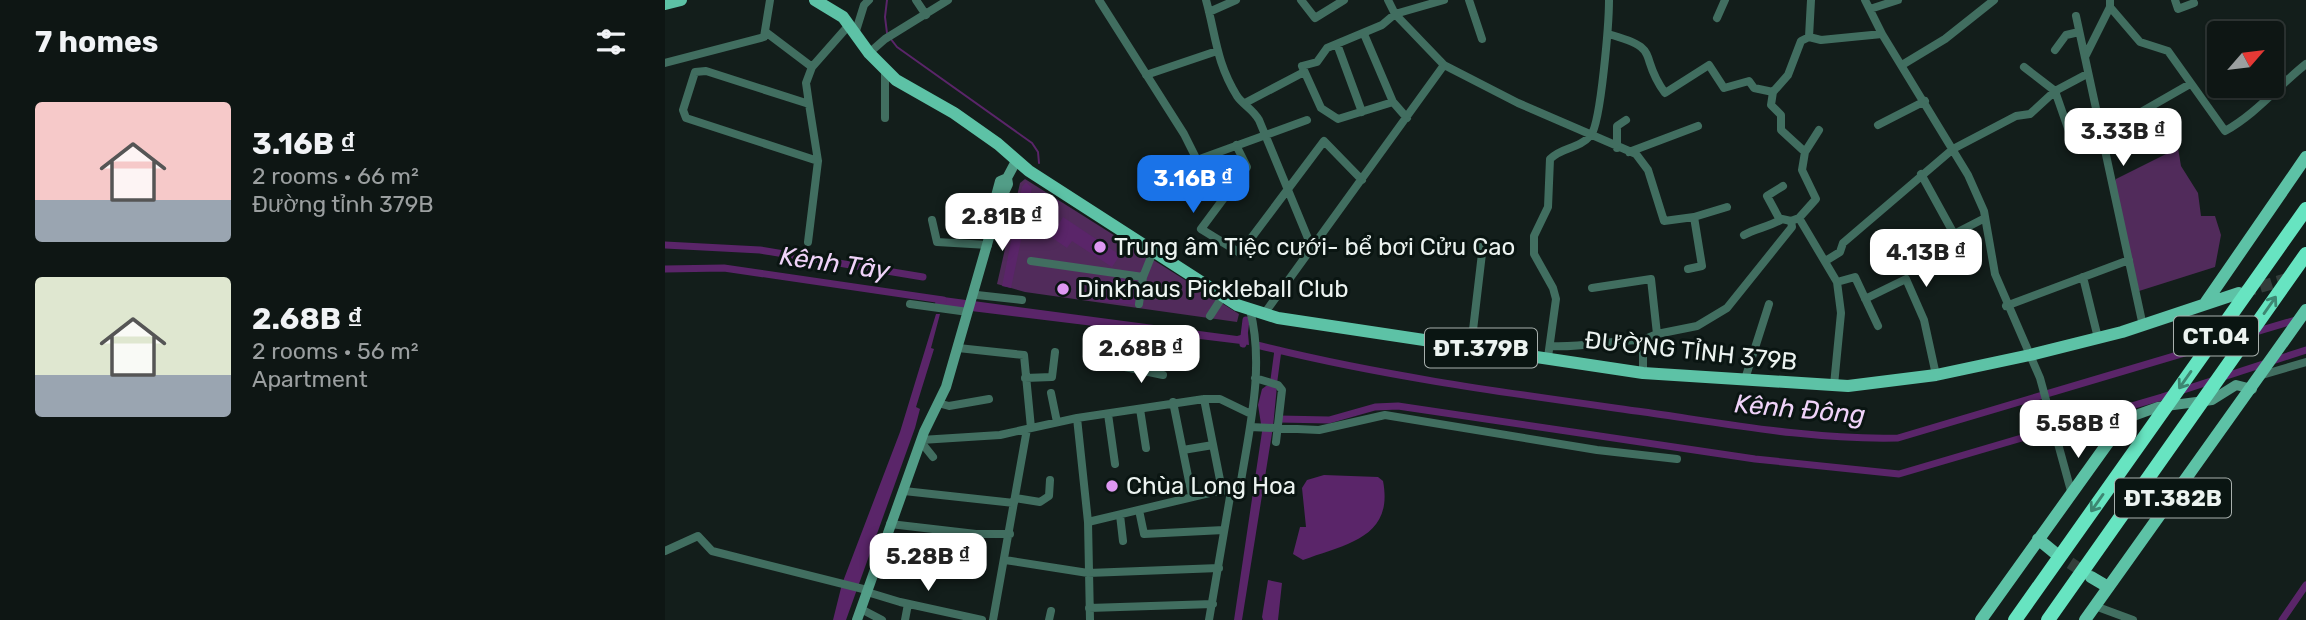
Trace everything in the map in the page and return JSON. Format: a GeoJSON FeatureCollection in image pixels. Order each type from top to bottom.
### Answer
{"type":"FeatureCollection","features":[{"type":"Feature","properties":{"kind":"highway","name":"CT.04"},"geometry":{"type":"LineString","coordinates":[[2015,620],[2306,209]]}},
{"type":"Feature","properties":{"kind":"highway","name":"CT.04"},"geometry":{"type":"LineString","coordinates":[[2047,620],[2306,254]]}},
{"type":"Feature","properties":{"kind":"highway"},"geometry":{"type":"LineString","coordinates":[[2055,620],[2102,553],[2122,513]]}},
{"type":"Feature","properties":{"kind":"main road"},"geometry":{"type":"LineString","coordinates":[[665,5],[681,0]]}},
{"type":"Feature","properties":{"kind":"main road","name":"ĐƯỜNG TỈNH 379B"},"geometry":{"type":"LineString","coordinates":[[815,0],[843,17],[869,53],[896,80],[976,128],[1016,161],[1153,253],[1250,310],[1318,325],[1471,347],[1549,351],[1643,373],[1834,385],[1936,375],[2030,355],[2143,326],[2206,302],[2239,293]]}},
{"type":"Feature","properties":{"kind":"main road"},"geometry":{"type":"LineString","coordinates":[[2206,302],[2306,157]]}},
{"type":"Feature","properties":{"kind":"main road"},"geometry":{"type":"LineString","coordinates":[[859,615],[863,590],[958,348],[999,203],[996,196],[1000,181],[1007,178],[1016,161]]}},
{"type":"Feature","properties":{"kind":"main road","name":"ĐT.382B"},"geometry":{"type":"LineString","coordinates":[[2085,620],[2306,310]]}},
{"type":"Feature","properties":{"kind":"main road"},"geometry":{"type":"LineString","coordinates":[[2125,419],[2158,408],[2211,400],[2235,385],[2252,389]]}},
{"type":"Feature","properties":{"kind":"main road","name":"ĐT.382B"},"geometry":{"type":"LineString","coordinates":[[1981,620],[2125,419]]}},
{"type":"Feature","properties":{"kind":"main road"},"geometry":{"type":"LineString","coordinates":[[2038,539],[2055,553]]}},
{"type":"Feature","properties":{"kind":"main road"},"geometry":{"type":"LineString","coordinates":[[2091,577],[2108,587]]}},
{"type":"Feature","properties":{"kind":"street"},"geometry":{"type":"LineString","coordinates":[[665,63],[764,37],[767,33],[770,0]]}},
{"type":"Feature","properties":{"kind":"street"},"geometry":{"type":"LineString","coordinates":[[808,242],[818,161],[806,83],[811,67],[852,29],[869,0]]}},
{"type":"Feature","properties":{"kind":"street"},"geometry":{"type":"LineString","coordinates":[[916,0],[926,15]]}},
{"type":"Feature","properties":{"kind":"street"},"geometry":{"type":"LineString","coordinates":[[869,53],[885,39],[948,0]]}},
{"type":"Feature","properties":{"kind":"street"},"geometry":{"type":"LineString","coordinates":[[1099,0],[1184,134],[1199,164],[1235,145],[1307,120]]}},
{"type":"Feature","properties":{"kind":"street"},"geometry":{"type":"LineString","coordinates":[[1206,0],[1211,36],[1226,76],[1239,99],[1253,108],[1312,248]]}},
{"type":"Feature","properties":{"kind":"street"},"geometry":{"type":"LineString","coordinates":[[1209,12],[1236,0]]}},
{"type":"Feature","properties":{"kind":"street"},"geometry":{"type":"LineString","coordinates":[[1301,0],[1315,18],[1345,0]]}},
{"type":"Feature","properties":{"kind":"street"},"geometry":{"type":"LineString","coordinates":[[1388,0],[1395,13],[1444,65],[1590,136],[1636,154],[1648,170],[1664,221],[1694,217],[1727,207]]}},
{"type":"Feature","properties":{"kind":"street"},"geometry":{"type":"LineString","coordinates":[[1393,102],[1338,119],[1321,108],[1302,66],[1317,62],[1327,48],[1382,25],[1395,13],[1444,0]]}},
{"type":"Feature","properties":{"kind":"street"},"geometry":{"type":"LineString","coordinates":[[1469,0],[1482,39]]}},
{"type":"Feature","properties":{"kind":"street"},"geometry":{"type":"LineString","coordinates":[[1608,0],[1608,34],[1596,128],[1581,146],[1565,150],[1550,159],[1548,206],[1534,236],[1534,254],[1553,288],[1556,299],[1549,351],[1608,340],[1643,340],[1657,334],[1697,326],[1727,308],[1795,220],[1816,199],[1802,170],[1805,152],[1819,130]]}},
{"type":"Feature","properties":{"kind":"street"},"geometry":{"type":"LineString","coordinates":[[1717,18],[1725,0]]}},
{"type":"Feature","properties":{"kind":"street"},"geometry":{"type":"LineString","coordinates":[[1809,37],[1811,0]]}},
{"type":"Feature","properties":{"kind":"street"},"geometry":{"type":"LineString","coordinates":[[1865,0],[1882,34],[1968,175],[1985,218],[1995,274],[2006,306],[2030,355],[2048,402],[2071,491]]}},
{"type":"Feature","properties":{"kind":"street"},"geometry":{"type":"LineString","coordinates":[[1870,9],[1898,0]]}},
{"type":"Feature","properties":{"kind":"street"},"geometry":{"type":"LineString","coordinates":[[1975,0],[1981,10]]}},
{"type":"Feature","properties":{"kind":"street"},"geometry":{"type":"LineString","coordinates":[[1902,65],[1945,39],[1994,0]]}},
{"type":"Feature","properties":{"kind":"street"},"geometry":{"type":"LineString","coordinates":[[2175,0],[2178,9],[2194,2]]}},
{"type":"Feature","properties":{"kind":"street"},"geometry":{"type":"LineString","coordinates":[[2085,57],[2110,4],[2140,42],[2168,51],[2224,131],[2250,116],[2279,85],[2306,64]]}},
{"type":"Feature","properties":{"kind":"street"},"geometry":{"type":"LineString","coordinates":[[2076,16],[2143,326]]}},
{"type":"Feature","properties":{"kind":"street"},"geometry":{"type":"LineString","coordinates":[[2055,50],[2066,35],[2079,32]]}},
{"type":"Feature","properties":{"kind":"street"},"geometry":{"type":"LineString","coordinates":[[767,33],[811,67]]}},
{"type":"Feature","properties":{"kind":"street"},"geometry":{"type":"LineString","coordinates":[[1364,34],[1393,102],[1407,118]]}},
{"type":"Feature","properties":{"kind":"street"},"geometry":{"type":"LineString","coordinates":[[1608,34],[1636,41],[1645,47],[1656,81],[1665,93],[1709,65],[1724,88],[1749,81],[1754,88],[1773,92]]}},
{"type":"Feature","properties":{"kind":"street"},"geometry":{"type":"LineString","coordinates":[[1805,152],[1781,130],[1781,116],[1771,105],[1773,92],[1788,75],[1801,41],[1809,37],[1821,40],[1882,34]]}},
{"type":"Feature","properties":{"kind":"street"},"geometry":{"type":"LineString","coordinates":[[1337,44],[1362,112]]}},
{"type":"Feature","properties":{"kind":"street"},"geometry":{"type":"LineString","coordinates":[[1146,75],[1217,51]]}},
{"type":"Feature","properties":{"kind":"street"},"geometry":{"type":"LineString","coordinates":[[694,56],[697,70],[683,110],[686,118],[818,161]]}},
{"type":"Feature","properties":{"kind":"street"},"geometry":{"type":"LineString","coordinates":[[1263,313],[1444,65]]}},
{"type":"Feature","properties":{"kind":"street"},"geometry":{"type":"LineString","coordinates":[[2024,67],[2055,91],[2070,134]]}},
{"type":"Feature","properties":{"kind":"street"},"geometry":{"type":"LineString","coordinates":[[885,69],[885,118]]}},
{"type":"Feature","properties":{"kind":"street"},"geometry":{"type":"LineString","coordinates":[[697,70],[809,104]]}},
{"type":"Feature","properties":{"kind":"street"},"geometry":{"type":"LineString","coordinates":[[1245,103],[1304,72]]}},
{"type":"Feature","properties":{"kind":"street"},"geometry":{"type":"LineString","coordinates":[[1826,260],[1921,174],[1953,149],[2017,116],[2030,114],[2055,91],[2087,74]]}},
{"type":"Feature","properties":{"kind":"street"},"geometry":{"type":"LineString","coordinates":[[2101,135],[2190,84]]}},
{"type":"Feature","properties":{"kind":"street"},"geometry":{"type":"LineString","coordinates":[[1878,125],[1925,101]]}},
{"type":"Feature","properties":{"kind":"street"},"geometry":{"type":"LineString","coordinates":[[1617,148],[1617,126],[1626,120]]}},
{"type":"Feature","properties":{"kind":"street"},"geometry":{"type":"LineString","coordinates":[[1629,152],[1675,132],[1698,126]]}},
{"type":"Feature","properties":{"kind":"street"},"geometry":{"type":"LineString","coordinates":[[1235,145],[1247,167],[1201,229],[1240,253],[1324,141],[1361,180]]}},
{"type":"Feature","properties":{"kind":"street"},"geometry":{"type":"LineString","coordinates":[[1921,174],[1954,234],[1985,218]]}},
{"type":"Feature","properties":{"kind":"street"},"geometry":{"type":"LineString","coordinates":[[1780,220],[1767,196],[1783,186]]}},
{"type":"Feature","properties":{"kind":"street"},"geometry":{"type":"LineString","coordinates":[[1688,270],[1702,266],[1694,217]]}},
{"type":"Feature","properties":{"kind":"street"},"geometry":{"type":"LineString","coordinates":[[932,220],[937,242],[988,245]]}},
{"type":"Feature","properties":{"kind":"street"},"geometry":{"type":"LineString","coordinates":[[1744,235],[1759,227],[1769,227],[1780,220],[1795,220],[1826,260],[1837,282],[1841,313],[1834,385]]}},
{"type":"Feature","properties":{"kind":"street"},"geometry":{"type":"LineString","coordinates":[[1471,347],[1483,245]]}},
{"type":"Feature","properties":{"kind":"street"},"geometry":{"type":"LineString","coordinates":[[1139,304],[1143,277],[1153,253]]}},
{"type":"Feature","properties":{"kind":"street"},"geometry":{"type":"LineString","coordinates":[[2006,306],[2129,260]]}},
{"type":"Feature","properties":{"kind":"street"},"geometry":{"type":"LineString","coordinates":[[1031,261],[1143,277]]}},
{"type":"Feature","properties":{"kind":"street"},"geometry":{"type":"LineString","coordinates":[[1837,282],[1855,277],[1878,326]]}},
{"type":"Feature","properties":{"kind":"street"},"geometry":{"type":"LineString","coordinates":[[2083,277],[2098,338]]}},
{"type":"Feature","properties":{"kind":"street"},"geometry":{"type":"LineString","coordinates":[[1592,288],[1651,279],[1657,334]]}},
{"type":"Feature","properties":{"kind":"street"},"geometry":{"type":"LineString","coordinates":[[1865,299],[1906,279],[1924,320],[1936,375]]}},
{"type":"Feature","properties":{"kind":"street"},"geometry":{"type":"LineString","coordinates":[[975,294],[1022,300]]}},
{"type":"Feature","properties":{"kind":"street"},"geometry":{"type":"LineString","coordinates":[[1210,316],[1223,296]]}},
{"type":"Feature","properties":{"kind":"street"},"geometry":{"type":"LineString","coordinates":[[910,304],[968,313]]}},
{"type":"Feature","properties":{"kind":"street"},"geometry":{"type":"LineString","coordinates":[[1745,379],[1769,304]]}},
{"type":"Feature","properties":{"kind":"street"},"geometry":{"type":"LineString","coordinates":[[1088,522],[1240,487],[1255,377],[1255,329],[1250,310]]}},
{"type":"Feature","properties":{"kind":"street"},"geometry":{"type":"LineString","coordinates":[[1643,340],[1643,373]]}},
{"type":"Feature","properties":{"kind":"street"},"geometry":{"type":"LineString","coordinates":[[958,348],[1024,355],[1029,428],[993,620]]}},
{"type":"Feature","properties":{"kind":"street"},"geometry":{"type":"LineString","coordinates":[[1025,378],[1052,377],[1055,352]]}},
{"type":"Feature","properties":{"kind":"street"},"geometry":{"type":"LineString","coordinates":[[2263,373],[2306,362]]}},
{"type":"Feature","properties":{"kind":"street"},"geometry":{"type":"LineString","coordinates":[[1125,367],[1163,375]]}},
{"type":"Feature","properties":{"kind":"street"},"geometry":{"type":"LineString","coordinates":[[1255,377],[1278,385],[1282,390],[1276,442]]}},
{"type":"Feature","properties":{"kind":"street"},"geometry":{"type":"LineString","coordinates":[[1051,393],[1056,422]]}},
{"type":"Feature","properties":{"kind":"street"},"geometry":{"type":"LineString","coordinates":[[921,441],[1000,435],[1077,418],[1204,399],[1220,399],[1251,414]]}},
{"type":"Feature","properties":{"kind":"street"},"geometry":{"type":"LineString","coordinates":[[1204,399],[1226,491],[1219,568],[1209,620]]}},
{"type":"Feature","properties":{"kind":"street"},"geometry":{"type":"LineString","coordinates":[[938,403],[949,406],[989,400]]}},
{"type":"Feature","properties":{"kind":"street"},"geometry":{"type":"LineString","coordinates":[[1173,402],[1192,496]]}},
{"type":"Feature","properties":{"kind":"street"},"geometry":{"type":"LineString","coordinates":[[1140,409],[1146,448]]}},
{"type":"Feature","properties":{"kind":"street"},"geometry":{"type":"LineString","coordinates":[[1108,414],[1115,464]]}},
{"type":"Feature","properties":{"kind":"street"},"geometry":{"type":"LineString","coordinates":[[1250,427],[1319,430],[1385,415],[1394,419],[1597,450],[1677,459]]}},
{"type":"Feature","properties":{"kind":"street"},"geometry":{"type":"LineString","coordinates":[[1077,418],[1088,522],[1090,620]]}},
{"type":"Feature","properties":{"kind":"street"},"geometry":{"type":"LineString","coordinates":[[2057,436],[2125,419]]}},
{"type":"Feature","properties":{"kind":"street"},"geometry":{"type":"LineString","coordinates":[[921,441],[933,457]]}},
{"type":"Feature","properties":{"kind":"street"},"geometry":{"type":"LineString","coordinates":[[1183,450],[1213,445]]}},
{"type":"Feature","properties":{"kind":"street"},"geometry":{"type":"LineString","coordinates":[[904,491],[1040,502],[1049,496],[1050,480]]}},
{"type":"Feature","properties":{"kind":"street"},"geometry":{"type":"LineString","coordinates":[[1139,510],[1144,534],[1224,530]]}},
{"type":"Feature","properties":{"kind":"street"},"geometry":{"type":"LineString","coordinates":[[1120,516],[1123,541]]}},
{"type":"Feature","properties":{"kind":"street"},"geometry":{"type":"LineString","coordinates":[[890,524],[976,534],[1010,534]]}},
{"type":"Feature","properties":{"kind":"street"},"geometry":{"type":"LineString","coordinates":[[665,551],[698,536],[716,548],[908,604],[982,620]]}},
{"type":"Feature","properties":{"kind":"street"},"geometry":{"type":"LineString","coordinates":[[1005,560],[1089,573],[1219,568]]}},
{"type":"Feature","properties":{"kind":"street"},"geometry":{"type":"LineString","coordinates":[[905,620],[908,604]]}},
{"type":"Feature","properties":{"kind":"street"},"geometry":{"type":"LineString","coordinates":[[1089,608],[1213,604]]}},
{"type":"Feature","properties":{"kind":"street"},"geometry":{"type":"LineString","coordinates":[[2095,606],[2133,620]]}},
{"type":"Feature","properties":{"kind":"street"},"geometry":{"type":"LineString","coordinates":[[932,620],[935,609]]}},
{"type":"Feature","properties":{"kind":"street"},"geometry":{"type":"LineString","coordinates":[[859,615],[883,620]]}},
{"type":"Feature","properties":{"kind":"shaded area"},"geometry":{"type":"Polygon","coordinates":[[[2178,148],[2181,166],[2198,193],[2201,216],[2215,216],[2221,235],[2215,267],[2139,291],[2114,183],[2116,179],[2178,148]]]}},
{"type":"Feature","properties":{"kind":"shaded area"},"geometry":{"type":"Polygon","coordinates":[[[1025,179],[1239,314],[1237,322],[1025,292],[997,284],[1020,183],[1025,179]]]}},
{"type":"Feature","properties":{"kind":"shaded area"},"geometry":{"type":"Polygon","coordinates":[[[1026,182],[1032,188],[1011,288],[1002,286],[1022,187],[1026,182]]]}},
{"type":"Feature","properties":{"kind":"shaded area"},"geometry":{"type":"Polygon","coordinates":[[[1063,217],[1120,255],[1112,267],[1072,241],[1067,248],[1051,237],[1063,217]]]}},
{"type":"Feature","properties":{"kind":"shaded area"},"geometry":{"type":"Polygon","coordinates":[[[1121,278],[1138,289],[1136,305],[1096,301],[1099,283],[1121,278]]]}},
{"type":"Feature","properties":{"kind":"shaded area"},"geometry":{"type":"Polygon","coordinates":[[[936,296],[1237,336],[1248,333],[1249,345],[963,310],[935,305],[936,296]]]}},
{"type":"Feature","properties":{"kind":"shaded area"},"geometry":{"type":"Polygon","coordinates":[[[936,314],[940,314],[931,348],[934,349],[916,407],[920,409],[915,428],[846,620],[833,620],[842,584],[900,432],[936,314]]]}},
{"type":"Feature","properties":{"kind":"shaded area"},"geometry":{"type":"Polygon","coordinates":[[[1266,386],[1277,386],[1273,427],[1242,620],[1234,620],[1263,425],[1258,405],[1262,389],[1266,386]]]}},
{"type":"Feature","properties":{"kind":"shaded area"},"geometry":{"type":"Polygon","coordinates":[[[1324,475],[1378,477],[1383,481],[1384,500],[1381,515],[1374,527],[1363,536],[1303,560],[1293,554],[1300,527],[1306,527],[1302,488],[1307,480],[1324,475]]]}},
{"type":"Feature","properties":{"kind":"shaded area"},"geometry":{"type":"Polygon","coordinates":[[[1268,580],[1282,583],[1278,620],[1263,620],[1262,617],[1268,580]]]}},
{"type":"Feature","properties":{"kind":"waterway"},"geometry":{"type":"LineString","coordinates":[[887,0],[887,33]]}},
{"type":"Feature","properties":{"kind":"waterway"},"geometry":{"type":"LineString","coordinates":[[890,38],[897,47],[1032,143],[1038,152],[1039,163]]}},
{"type":"Feature","properties":{"kind":"waterway"},"geometry":{"type":"LineString","coordinates":[[665,245],[760,250],[923,277]]}},
{"type":"Feature","properties":{"kind":"waterway","name":"Kênh Tây"},"geometry":{"type":"LineString","coordinates":[[665,269],[724,268],[943,300]]}},
{"type":"Feature","properties":{"kind":"waterway","name":"Kênh Đông"},"geometry":{"type":"LineString","coordinates":[[1257,345],[1450,384],[1771,430],[1898,438],[2299,319]]}},
{"type":"Feature","properties":{"kind":"waterway"},"geometry":{"type":"LineString","coordinates":[[1243,344],[1246,320],[1249,321]]}},
{"type":"Feature","properties":{"kind":"waterway","name":"Kênh Đông"},"geometry":{"type":"LineString","coordinates":[[1273,387],[1278,350]]}},
{"type":"Feature","properties":{"kind":"waterway"},"geometry":{"type":"LineString","coordinates":[[1279,419],[1329,420],[1375,407],[1398,406],[1755,459],[1899,474],[2162,397],[2306,350]]}},
{"type":"Feature","properties":{"kind":"waterway"},"geometry":{"type":"LineString","coordinates":[[2282,620],[2306,585]]}},
{"type":"Feature","properties":{"kind":"tunnel"},"geometry":{"type":"LineString","coordinates":[[2243,292],[2293,277]]}},
{"type":"Feature","properties":{"kind":"tunnel"},"geometry":{"type":"LineString","coordinates":[[2055,553],[2090,576]]}},
{"type":"Feature","properties":{"kind":"place","name":"Trung âm Tiệc cưới- bể bơi Cửu Cao"},"geometry":{"type":"Point","coordinates":[1100,247]}},
{"type":"Feature","properties":{"kind":"place","name":"Dinkhaus Pickleball Club"},"geometry":{"type":"Point","coordinates":[1063,289]}},
{"type":"Feature","properties":{"kind":"place","name":"Chùa Long Hoa"},"geometry":{"type":"Point","coordinates":[1112,486]}}]}
